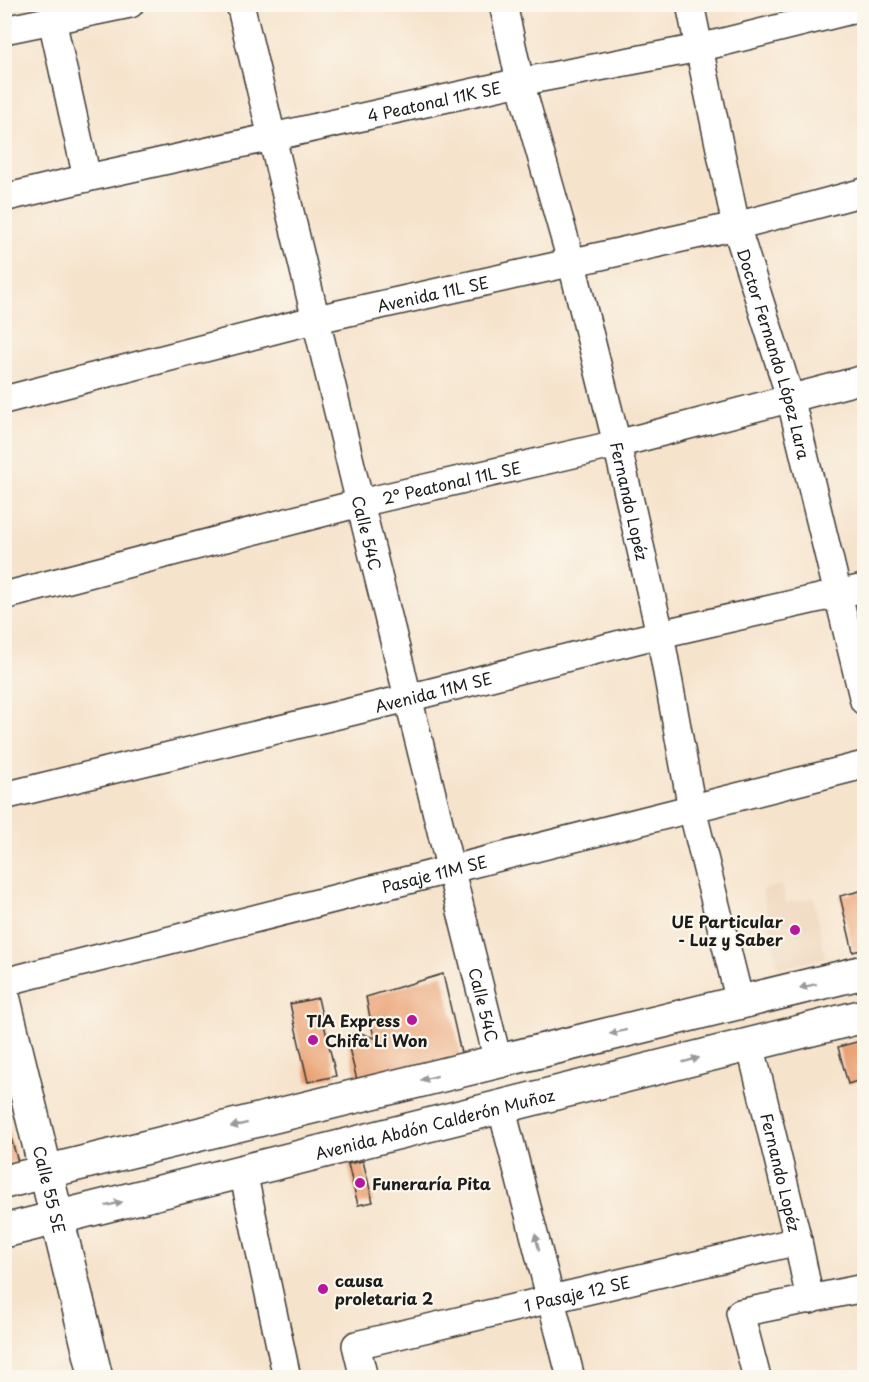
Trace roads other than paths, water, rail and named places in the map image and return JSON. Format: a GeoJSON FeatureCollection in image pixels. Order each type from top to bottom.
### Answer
{"type":"FeatureCollection","features":[{"type":"Feature","properties":{"kind":"main road"},"geometry":{"type":"LineString","coordinates":[[4,1182],[864,972]]}},
{"type":"Feature","properties":{"kind":"main road","name":"Calle 55 SE"},"geometry":{"type":"LineString","coordinates":[[4,1000],[96,1377]]}},
{"type":"Feature","properties":{"kind":"main road","name":"Avenida Abdón Calderón Muñoz"},"geometry":{"type":"LineString","coordinates":[[4,1231],[864,1016]]}},
{"type":"Feature","properties":{"kind":"street"},"geometry":{"type":"LineString","coordinates":[[4,30],[130,4]]}},
{"type":"Feature","properties":{"kind":"street","name":"Calle 54C"},"geometry":{"type":"LineString","coordinates":[[240,4],[449,870],[498,1061]]}},
{"type":"Feature","properties":{"kind":"street","name":"Fernando Lopéz"},"geometry":{"type":"LineString","coordinates":[[503,4],[520,82],[572,264],[617,444],[660,634],[692,809],[740,1002]]}},
{"type":"Feature","properties":{"kind":"street","name":"Doctor Fernando López Lara"},"geometry":{"type":"LineString","coordinates":[[690,4],[736,226],[790,397],[864,701]]}},
{"type":"Feature","properties":{"kind":"street","name":"4 Peatonal 11K SE"},"geometry":{"type":"LineString","coordinates":[[4,198],[520,82],[699,48],[864,7]]}},
{"type":"Feature","properties":{"kind":"street"},"geometry":{"type":"LineString","coordinates":[[52,20],[87,178]]}},
{"type":"Feature","properties":{"kind":"street","name":"Avenida 11L SE"},"geometry":{"type":"LineString","coordinates":[[4,400],[317,319],[736,226],[864,192]]}},
{"type":"Feature","properties":{"kind":"street","name":"2° Peatonal 11L SE"},"geometry":{"type":"LineString","coordinates":[[4,596],[360,503],[617,444],[864,379]]}},
{"type":"Feature","properties":{"kind":"street","name":"Avenida 11M SE"},"geometry":{"type":"LineString","coordinates":[[4,796],[660,634],[864,588]]}},
{"type":"Feature","properties":{"kind":"street","name":"Pasaje 11M SE"},"geometry":{"type":"LineString","coordinates":[[4,982],[864,765]]}},
{"type":"Feature","properties":{"kind":"street","name":"Fernando Lopéz"},"geometry":{"type":"LineString","coordinates":[[750,1044],[810,1300]]}},
{"type":"Feature","properties":{"kind":"street"},"geometry":{"type":"LineString","coordinates":[[501,1106],[571,1377]]}},
{"type":"Feature","properties":{"kind":"street"},"geometry":{"type":"LineString","coordinates":[[243,1172],[287,1377]]}},
{"type":"Feature","properties":{"kind":"street","name":"1 Pasaje 12 SE"},"geometry":{"type":"LineString","coordinates":[[364,1377],[356,1345],[798,1241]]}},
{"type":"Feature","properties":{"kind":"street"},"geometry":{"type":"LineString","coordinates":[[757,1377],[740,1313],[864,1288]]}},
{"type":"Feature","properties":{"kind":"place","name":"UE Particular - Luz y Saber"},"geometry":{"type":"Point","coordinates":[795,930]}},
{"type":"Feature","properties":{"kind":"place","name":"TIA Express"},"geometry":{"type":"Point","coordinates":[412,1020]}},
{"type":"Feature","properties":{"kind":"place","name":"Chifa Li Won"},"geometry":{"type":"Point","coordinates":[313,1040]}},
{"type":"Feature","properties":{"kind":"place","name":"Funeraría Pita"},"geometry":{"type":"Point","coordinates":[360,1183]}},
{"type":"Feature","properties":{"kind":"place","name":"causa proletaria 2"},"geometry":{"type":"Point","coordinates":[323,1289]}}]}
